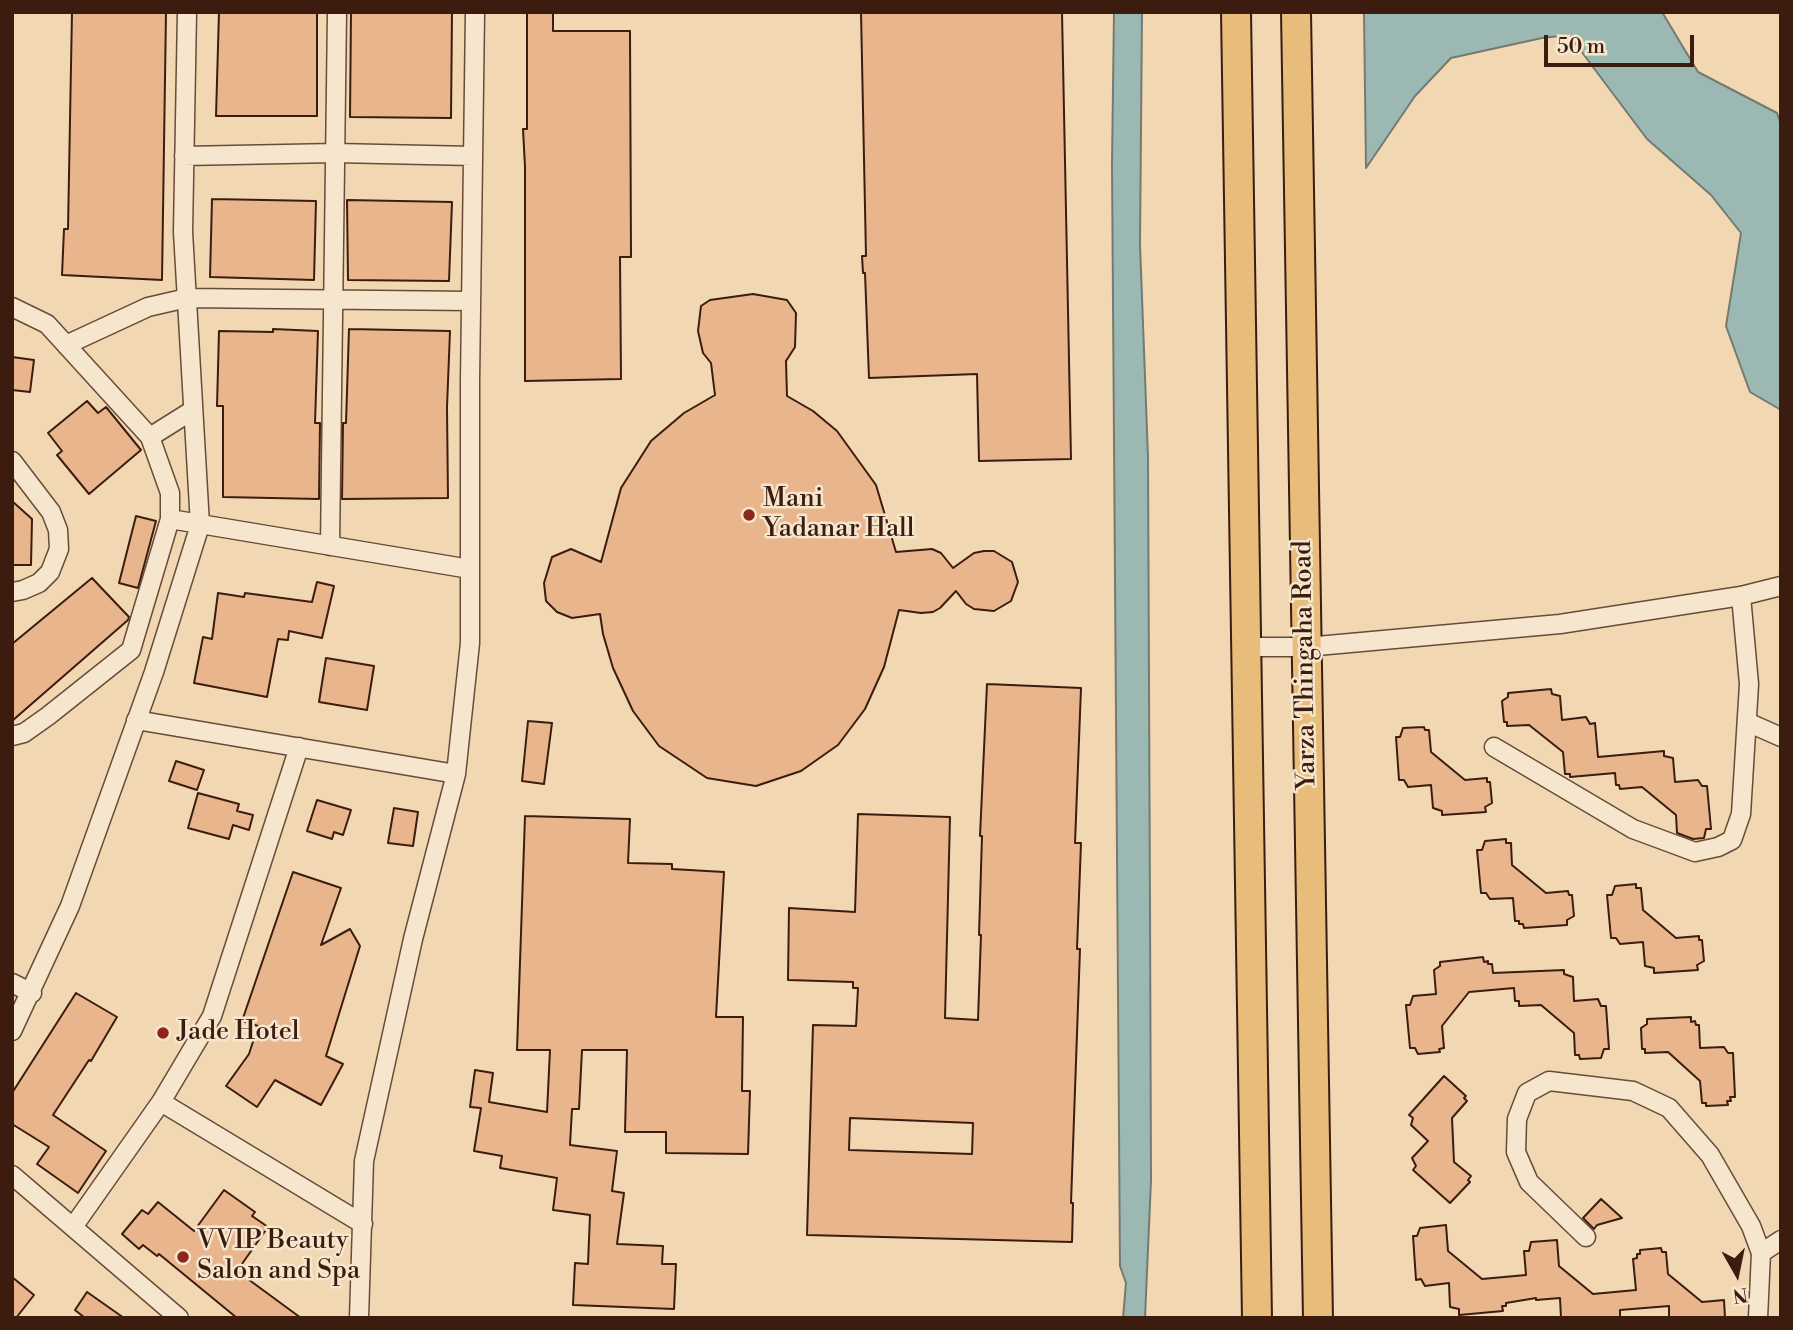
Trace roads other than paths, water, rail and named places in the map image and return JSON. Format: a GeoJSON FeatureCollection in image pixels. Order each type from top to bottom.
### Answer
{"type":"FeatureCollection","features":[{"type":"Feature","properties":{"kind":"main road"},"geometry":{"type":"LineString","coordinates":[[1236,12],[1257,1318]]}},
{"type":"Feature","properties":{"kind":"main road","name":"Yarza Thingaha Road"},"geometry":{"type":"LineString","coordinates":[[1296,12],[1318,1318]]}},
{"type":"Feature","properties":{"kind":"street"},"geometry":{"type":"LineString","coordinates":[[12,1031],[32,993],[70,906],[160,654],[200,525],[183,233],[187,12]]}},
{"type":"Feature","properties":{"kind":"street"},"geometry":{"type":"LineString","coordinates":[[330,546],[337,12]]}},
{"type":"Feature","properties":{"kind":"street"},"geometry":{"type":"LineString","coordinates":[[359,1318],[364,1161],[413,939],[456,774],[470,643],[475,12]]}},
{"type":"Feature","properties":{"kind":"street"},"geometry":{"type":"LineString","coordinates":[[184,156],[335,153],[473,156]]}},
{"type":"Feature","properties":{"kind":"street"},"geometry":{"type":"LineString","coordinates":[[66,345],[148,307],[187,298],[471,301]]}},
{"type":"Feature","properties":{"kind":"street"},"geometry":{"type":"LineString","coordinates":[[12,307],[47,324],[150,437],[170,492],[170,519],[131,650],[48,716],[24,733],[12,736]]}},
{"type":"Feature","properties":{"kind":"street"},"geometry":{"type":"LineString","coordinates":[[150,437],[193,410]]}},
{"type":"Feature","properties":{"kind":"street"},"geometry":{"type":"LineString","coordinates":[[12,461],[51,512],[58,530],[59,549],[50,572],[39,583],[12,592]]}},
{"type":"Feature","properties":{"kind":"street"},"geometry":{"type":"LineString","coordinates":[[170,519],[470,569]]}},
{"type":"Feature","properties":{"kind":"street"},"geometry":{"type":"LineString","coordinates":[[1246,647],[1306,647],[1560,624],[1741,596],[1781,586]]}},
{"type":"Feature","properties":{"kind":"street"},"geometry":{"type":"LineString","coordinates":[[1494,747],[1633,829],[1695,852],[1718,847],[1732,840],[1741,814],[1749,684],[1741,596]]}},
{"type":"Feature","properties":{"kind":"street"},"geometry":{"type":"LineString","coordinates":[[131,650],[160,654]]}},
{"type":"Feature","properties":{"kind":"street"},"geometry":{"type":"LineString","coordinates":[[136,720],[456,774]]}},
{"type":"Feature","properties":{"kind":"street"},"geometry":{"type":"LineString","coordinates":[[1747,722],[1781,737]]}},
{"type":"Feature","properties":{"kind":"street"},"geometry":{"type":"LineString","coordinates":[[73,1227],[161,1102],[212,1016],[299,747]]}},
{"type":"Feature","properties":{"kind":"street"},"geometry":{"type":"LineString","coordinates":[[12,983],[32,993]]}},
{"type":"Feature","properties":{"kind":"street"},"geometry":{"type":"LineString","coordinates":[[1586,1237],[1529,1182],[1517,1152],[1517,1119],[1527,1093],[1549,1081],[1633,1091],[1669,1108],[1710,1155],[1751,1226],[1761,1253],[1758,1318]]}},
{"type":"Feature","properties":{"kind":"street"},"geometry":{"type":"LineString","coordinates":[[161,1102],[363,1224]]}},
{"type":"Feature","properties":{"kind":"street"},"geometry":{"type":"LineString","coordinates":[[12,1175],[179,1318]]}},
{"type":"Feature","properties":{"kind":"street"},"geometry":{"type":"LineString","coordinates":[[1761,1253],[1781,1240]]}},
{"type":"Feature","properties":{"kind":"water"},"geometry":{"type":"Polygon","coordinates":[[[1114,12],[1142,12],[1140,244],[1148,457],[1151,1180],[1145,1318],[1123,1318],[1126,1283],[1120,1266],[1112,164],[1114,12]]]}},
{"type":"Feature","properties":{"kind":"water"},"geometry":{"type":"Polygon","coordinates":[[[1364,12],[1662,12],[1698,72],[1777,113],[1781,125],[1781,410],[1750,392],[1726,326],[1741,233],[1711,195],[1647,139],[1569,35],[1542,38],[1451,58],[1415,96],[1366,168],[1364,12]]]}},
{"type":"Feature","properties":{"kind":"place","name":"Mani Yadanar Hall"},"geometry":{"type":"Point","coordinates":[749,515]}},
{"type":"Feature","properties":{"kind":"place","name":"Jade Hotel"},"geometry":{"type":"Point","coordinates":[163,1033]}},
{"type":"Feature","properties":{"kind":"place","name":"VVIP Beauty Salon and Spa"},"geometry":{"type":"Point","coordinates":[183,1257]}}]}
